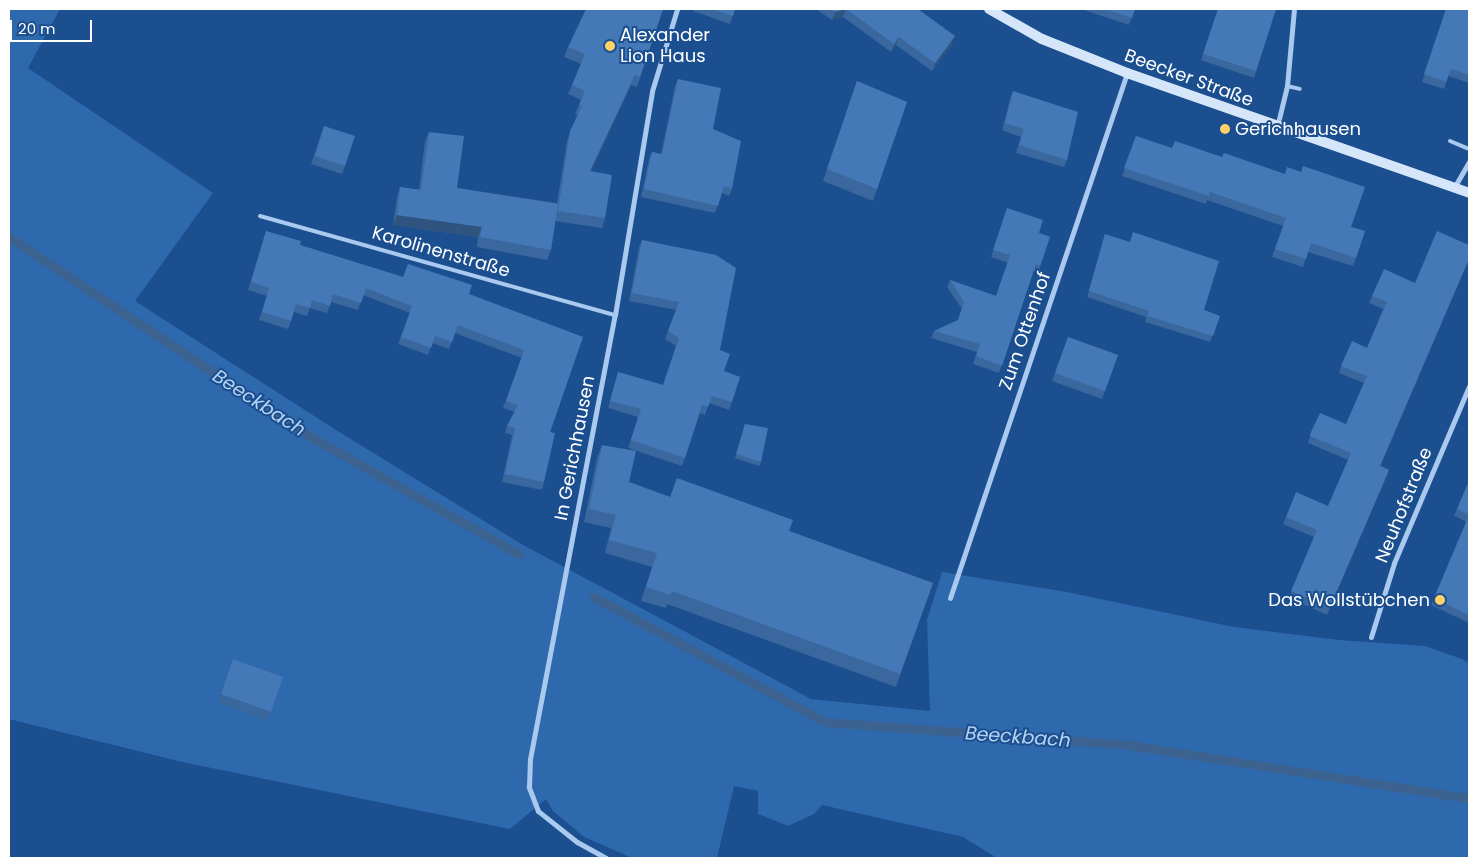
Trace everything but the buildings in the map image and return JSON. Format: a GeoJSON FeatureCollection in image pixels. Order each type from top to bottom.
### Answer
{"type":"FeatureCollection","features":[{"type":"Feature","properties":{"kind":"street","name":"In Gerichhausen"},"geometry":{"type":"LineString","coordinates":[[606,858],[550,822],[534,806],[529,787],[534,731],[616,315],[652,91],[677,9]]}},
{"type":"Feature","properties":{"kind":"street","name":"Beecker Straße"},"geometry":{"type":"LineString","coordinates":[[989,9],[1042,39],[1127,73],[1277,127],[1469,192]]}},
{"type":"Feature","properties":{"kind":"street"},"geometry":{"type":"LineString","coordinates":[[1277,127],[1287,86],[1294,9]]}},
{"type":"Feature","properties":{"kind":"street","name":"Zum Ottenhof"},"geometry":{"type":"LineString","coordinates":[[950,598],[1127,73]]}},
{"type":"Feature","properties":{"kind":"street"},"geometry":{"type":"LineString","coordinates":[[1455,186],[1469,162]]}},
{"type":"Feature","properties":{"kind":"street","name":"Neuhofstraße"},"geometry":{"type":"LineString","coordinates":[[1370,637],[1394,563],[1469,386]]}},
{"type":"Feature","properties":{"kind":"lane"},"geometry":{"type":"LineString","coordinates":[[1287,86],[1300,89]]}},
{"type":"Feature","properties":{"kind":"lane"},"geometry":{"type":"LineString","coordinates":[[1450,140],[1469,149]]}},
{"type":"Feature","properties":{"kind":"lane","name":"Karolinenstraße"},"geometry":{"type":"LineString","coordinates":[[260,216],[616,315]]}},
{"type":"Feature","properties":{"kind":"shaded area"},"geometry":{"type":"Polygon","coordinates":[[[9,9],[60,9],[28,68],[213,193],[135,301],[336,430],[523,545],[811,699],[930,711],[927,620],[942,572],[1067,592],[1234,627],[1339,640],[1425,646],[1469,663],[1469,858],[997,858],[963,837],[822,805],[814,814],[788,826],[758,814],[758,791],[734,786],[717,858],[632,858],[584,837],[553,811],[546,799],[510,829],[182,762],[9,719],[9,9]]]}},
{"type":"Feature","properties":{"kind":"waterway","name":"Beeckbach"},"geometry":{"type":"LineString","coordinates":[[9,237],[304,433],[519,554]]}},
{"type":"Feature","properties":{"kind":"waterway","name":"Beeckbach"},"geometry":{"type":"LineString","coordinates":[[594,597],[825,722],[1129,745],[1469,798]]}},
{"type":"Feature","properties":{"kind":"place","name":"Alexander Lion Haus"},"geometry":{"type":"Point","coordinates":[610,46]}},
{"type":"Feature","properties":{"kind":"place","name":"Gerichhausen"},"geometry":{"type":"Point","coordinates":[1225,129]}},
{"type":"Feature","properties":{"kind":"place","name":"Das Wollstübchen"},"geometry":{"type":"Point","coordinates":[1440,600]}}]}
